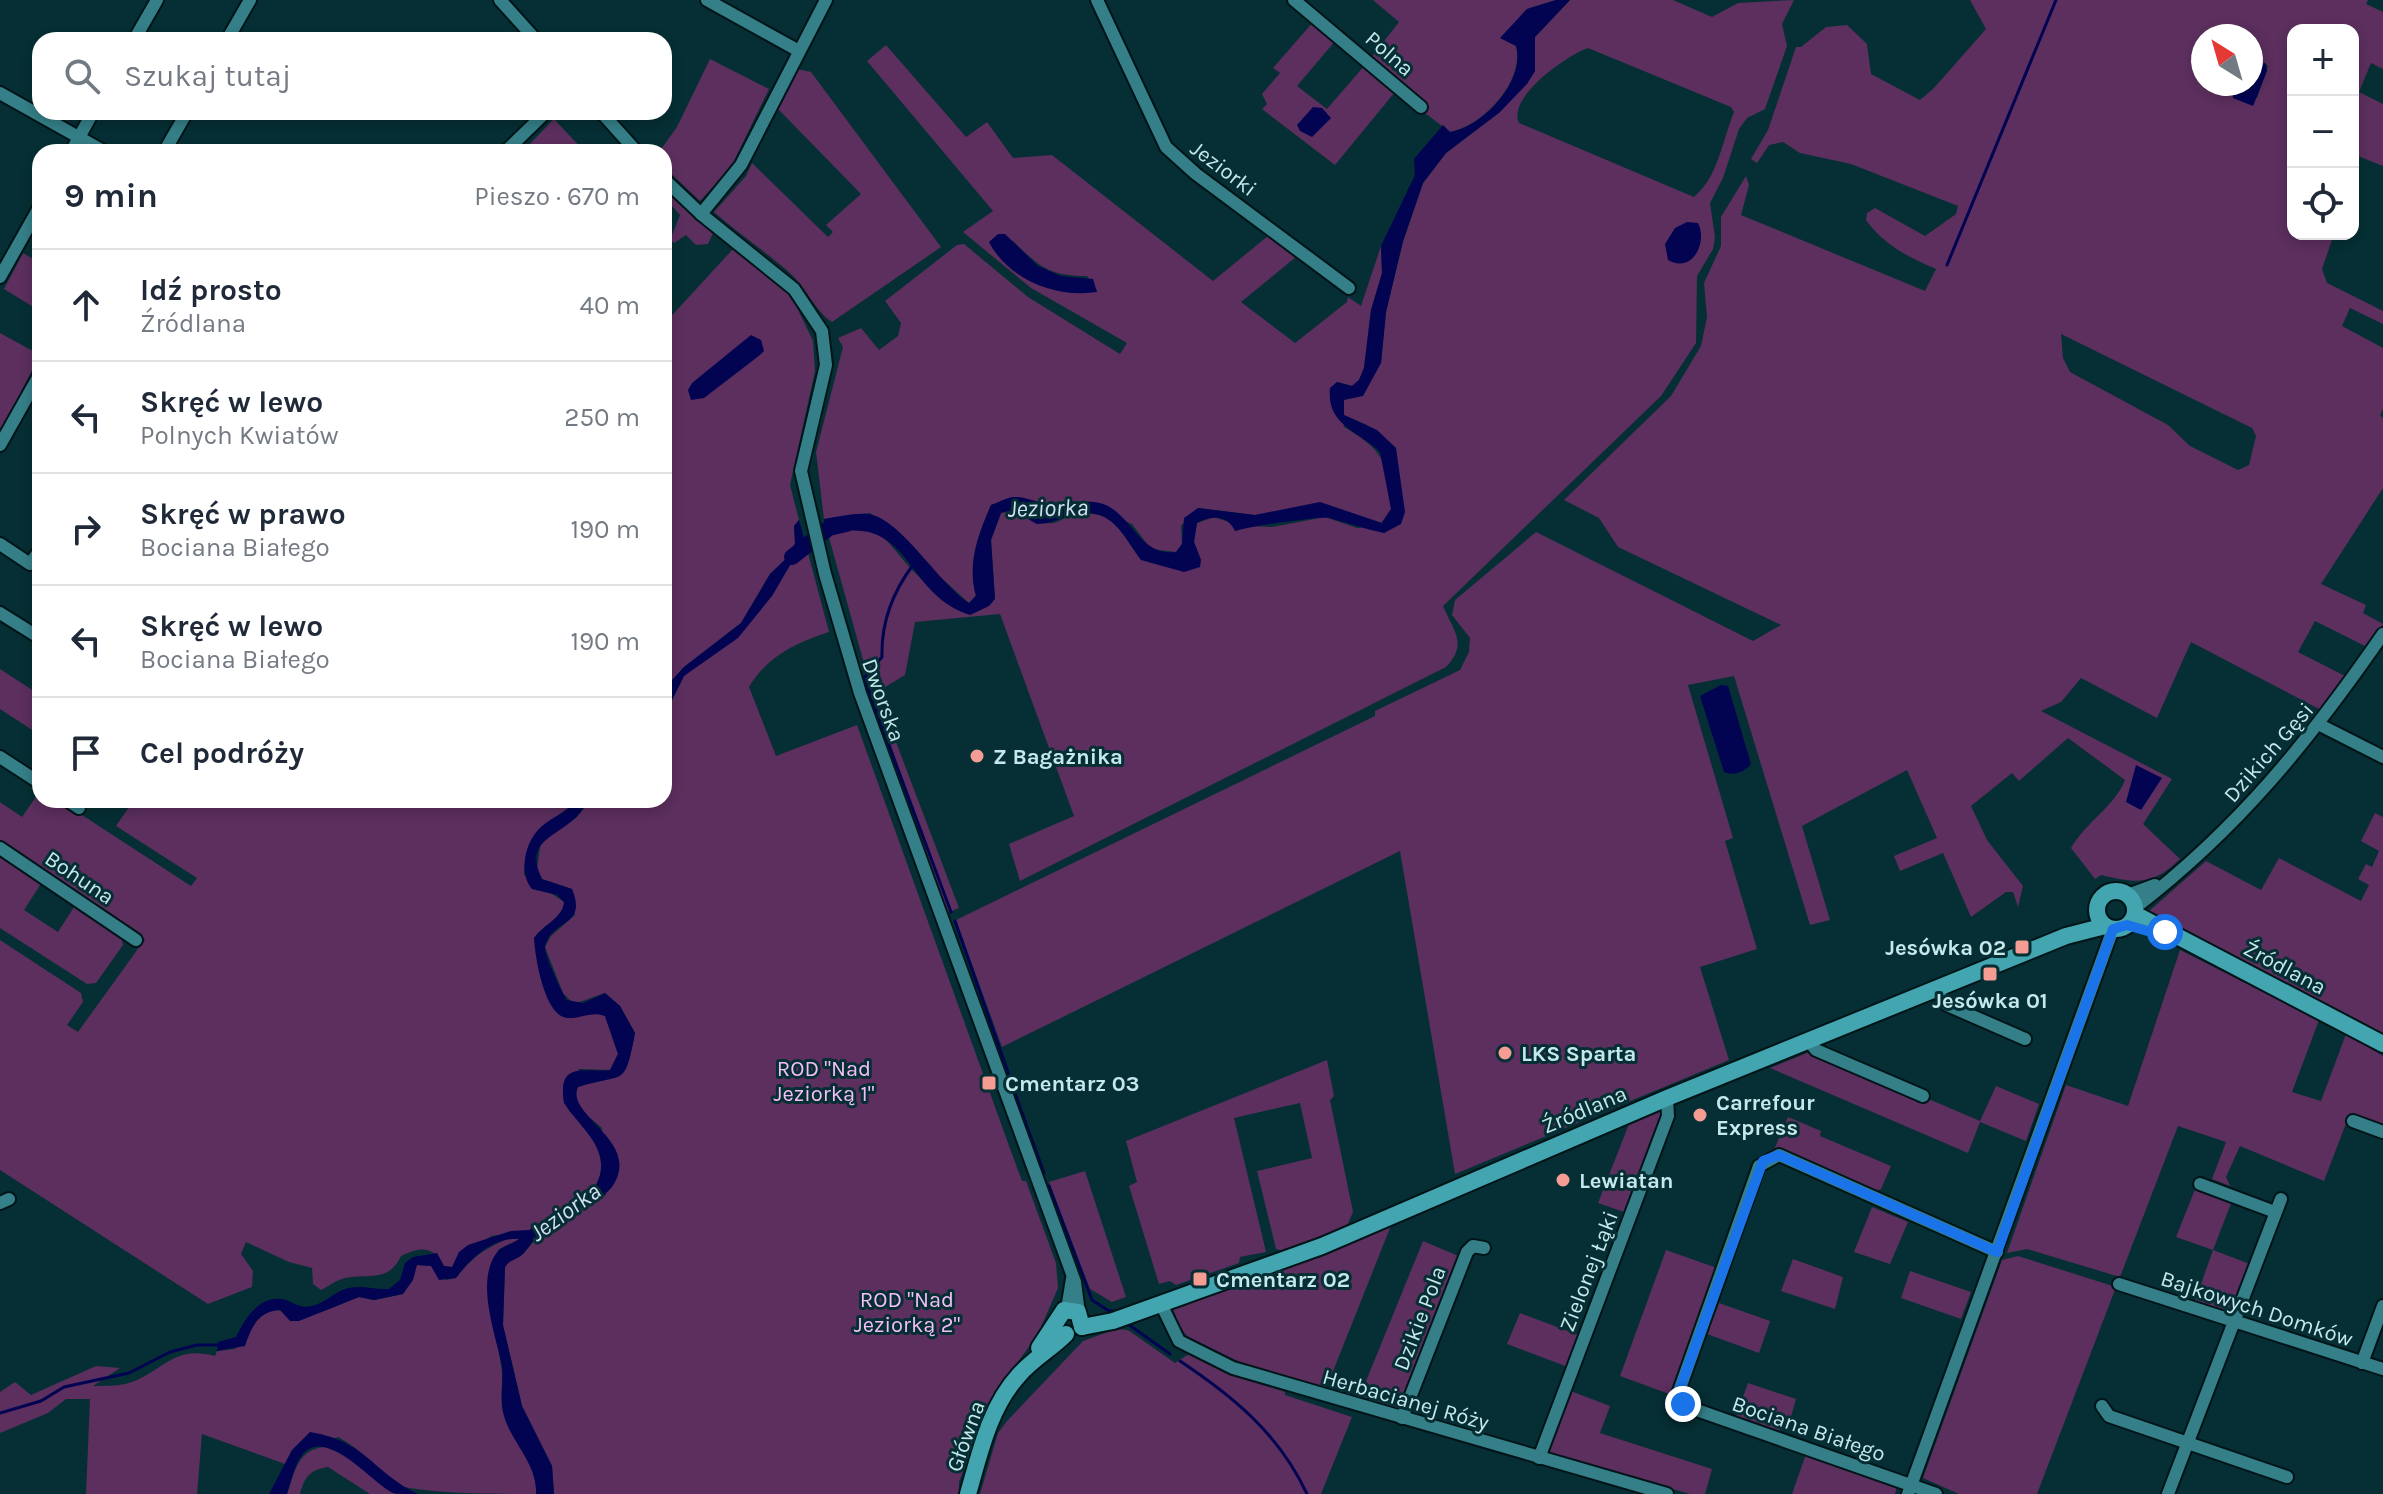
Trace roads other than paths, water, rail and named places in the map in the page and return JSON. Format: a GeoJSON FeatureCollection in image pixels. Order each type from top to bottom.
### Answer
{"type":"FeatureCollection","features":[{"type":"Feature","properties":{"kind":"main road","name":"Źródlana"},"geometry":{"type":"LineString","coordinates":[[1061,1330],[1073,1335],[1077,1317],[1118,1318],[1322,1246],[1667,1098],[2120,916],[2158,934],[2165,932],[2383,1044]]}},
{"type":"Feature","properties":{"kind":"main road"},"geometry":{"type":"LineString","coordinates":[[1061,1330],[1058,1316],[1077,1317]]}},
{"type":"Feature","properties":{"kind":"main road","name":"Główna"},"geometry":{"type":"LineString","coordinates":[[968,1494],[996,1408],[1061,1330]]}},
{"type":"Feature","properties":{"kind":"street"},"geometry":{"type":"LineString","coordinates":[[139,32],[157,0]]}},
{"type":"Feature","properties":{"kind":"street"},"geometry":{"type":"LineString","coordinates":[[232,32],[250,0]]}},
{"type":"Feature","properties":{"kind":"street"},"geometry":{"type":"LineString","coordinates":[[500,0],[529,32]]}},
{"type":"Feature","properties":{"kind":"street"},"geometry":{"type":"LineString","coordinates":[[707,0],[799,51]]}},
{"type":"Feature","properties":{"kind":"street"},"geometry":{"type":"LineString","coordinates":[[701,214],[741,165],[826,0]]}},
{"type":"Feature","properties":{"kind":"street","name":"Jeziorki"},"geometry":{"type":"LineString","coordinates":[[1097,0],[1166,147],[1196,174],[1349,288]]}},
{"type":"Feature","properties":{"kind":"street","name":"Polna"},"geometry":{"type":"LineString","coordinates":[[1294,0],[1421,107]]}},
{"type":"Feature","properties":{"kind":"street"},"geometry":{"type":"LineString","coordinates":[[0,93],[32,111]]}},
{"type":"Feature","properties":{"kind":"street"},"geometry":{"type":"LineString","coordinates":[[47,120],[90,144]]}},
{"type":"Feature","properties":{"kind":"street"},"geometry":{"type":"LineString","coordinates":[[76,144],[89,120]]}},
{"type":"Feature","properties":{"kind":"street"},"geometry":{"type":"LineString","coordinates":[[169,144],[182,120]]}},
{"type":"Feature","properties":{"kind":"street"},"geometry":{"type":"LineString","coordinates":[[513,144],[538,120]]}},
{"type":"Feature","properties":{"kind":"street"},"geometry":{"type":"LineString","coordinates":[[608,120],[630,144]]}},
{"type":"Feature","properties":{"kind":"street","name":"Dworska"},"geometry":{"type":"LineString","coordinates":[[672,187],[794,289],[822,331],[826,365],[801,471],[825,574],[860,693],[1076,1284],[1077,1317]]}},
{"type":"Feature","properties":{"kind":"street"},"geometry":{"type":"LineString","coordinates":[[0,277],[32,220]]}},
{"type":"Feature","properties":{"kind":"street"},"geometry":{"type":"LineString","coordinates":[[0,445],[32,388]]}},
{"type":"Feature","properties":{"kind":"street"},"geometry":{"type":"LineString","coordinates":[[0,544],[30,564],[32,561]]}},
{"type":"Feature","properties":{"kind":"street"},"geometry":{"type":"LineString","coordinates":[[0,613],[32,633]]}},
{"type":"Feature","properties":{"kind":"street","name":"Dzikich Gęsi"},"geometry":{"type":"LineString","coordinates":[[2120,916],[2224,830],[2278,776],[2320,725],[2383,634]]}},
{"type":"Feature","properties":{"kind":"street"},"geometry":{"type":"LineString","coordinates":[[2320,725],[2383,757]]}},
{"type":"Feature","properties":{"kind":"street"},"geometry":{"type":"LineString","coordinates":[[0,757],[32,778]]}},
{"type":"Feature","properties":{"kind":"street","name":"Bohuna"},"geometry":{"type":"LineString","coordinates":[[0,848],[136,940]]}},
{"type":"Feature","properties":{"kind":"street"},"geometry":{"type":"LineString","coordinates":[[1936,1494],[1909,1489],[2120,916]]}},
{"type":"Feature","properties":{"kind":"street"},"geometry":{"type":"LineString","coordinates":[[1936,990],[1947,1005],[2025,1039]]}},
{"type":"Feature","properties":{"kind":"street"},"geometry":{"type":"LineString","coordinates":[[1809,1041],[1816,1050],[1923,1096]]}},
{"type":"Feature","properties":{"kind":"street","name":"Zielonej Łąki"},"geometry":{"type":"LineString","coordinates":[[1539,1458],[1668,1116],[1667,1098]]}},
{"type":"Feature","properties":{"kind":"street"},"geometry":{"type":"LineString","coordinates":[[2353,1121],[2383,1132]]}},
{"type":"Feature","properties":{"kind":"street","name":"Bociana Białego"},"geometry":{"type":"LineString","coordinates":[[1909,1489],[1691,1408],[1678,1397],[1759,1166],[1779,1155],[1997,1252]]}},
{"type":"Feature","properties":{"kind":"street"},"geometry":{"type":"LineString","coordinates":[[2200,1184],[2275,1212]]}},
{"type":"Feature","properties":{"kind":"street"},"geometry":{"type":"LineString","coordinates":[[2168,1494],[2281,1199]]}},
{"type":"Feature","properties":{"kind":"street","name":"Dzikie Pola"},"geometry":{"type":"LineString","coordinates":[[1402,1418],[1467,1252],[1473,1246],[1484,1248]]}},
{"type":"Feature","properties":{"kind":"street","name":"Bajkowych Domków"},"geometry":{"type":"LineString","coordinates":[[2119,1284],[2383,1369]]}},
{"type":"Feature","properties":{"kind":"street","name":"Herbacianej Róży"},"geometry":{"type":"LineString","coordinates":[[1161,1304],[1179,1341],[1233,1368],[1667,1494]]}},
{"type":"Feature","properties":{"kind":"street"},"geometry":{"type":"LineString","coordinates":[[2362,1363],[2383,1306]]}},
{"type":"Feature","properties":{"kind":"street"},"geometry":{"type":"LineString","coordinates":[[2102,1406],[2109,1416],[2287,1477]]}},
{"type":"Feature","properties":{"kind":"water"},"geometry":{"type":"Polygon","coordinates":[[[1556,0],[1570,0],[1535,37],[1535,71],[1527,84],[1500,112],[1446,153],[1423,183],[1403,241],[1386,312],[1381,363],[1363,396],[1344,400],[1344,415],[1377,430],[1396,448],[1405,512],[1401,524],[1384,533],[1323,518],[1235,531],[1224,519],[1208,519],[1197,523],[1194,542],[1201,560],[1200,567],[1184,572],[1141,560],[1119,530],[1104,517],[1082,513],[1037,524],[1016,512],[1007,511],[1001,513],[991,540],[995,599],[989,606],[970,615],[948,604],[931,590],[892,545],[876,535],[856,531],[828,534],[824,519],[862,514],[879,518],[905,538],[969,603],[976,596],[973,561],[986,516],[991,505],[1011,497],[1053,504],[1100,503],[1117,512],[1146,543],[1164,552],[1176,552],[1182,544],[1184,518],[1198,508],[1255,515],[1320,502],[1382,523],[1391,509],[1380,452],[1338,419],[1330,401],[1330,388],[1337,382],[1352,386],[1359,380],[1364,368],[1371,310],[1382,273],[1381,246],[1415,175],[1414,159],[1443,125],[1450,132],[1463,128],[1488,112],[1499,100],[1515,74],[1517,60],[1516,46],[1500,38],[1527,9],[1556,0]]]}},
{"type":"Feature","properties":{"kind":"water"},"geometry":{"type":"Polygon","coordinates":[[[2263,64],[2267,71],[2263,81],[2263,64]]]}},
{"type":"Feature","properties":{"kind":"water"},"geometry":{"type":"Polygon","coordinates":[[[2233,96],[2257,96],[2253,106],[2233,96]]]}},
{"type":"Feature","properties":{"kind":"water"},"geometry":{"type":"Polygon","coordinates":[[[1313,107],[1322,108],[1331,118],[1312,137],[1300,131],[1297,125],[1313,107]]]}},
{"type":"Feature","properties":{"kind":"water"},"geometry":{"type":"Polygon","coordinates":[[[1687,222],[1698,223],[1701,231],[1696,254],[1684,263],[1668,260],[1665,244],[1675,228],[1687,222]]]}},
{"type":"Feature","properties":{"kind":"water"},"geometry":{"type":"Polygon","coordinates":[[[998,234],[1005,234],[1038,266],[1061,276],[1093,279],[1097,292],[1050,289],[1021,276],[1009,267],[989,242],[998,234]]]}},
{"type":"Feature","properties":{"kind":"water"},"geometry":{"type":"Polygon","coordinates":[[[751,335],[761,340],[764,351],[704,398],[691,400],[688,390],[692,383],[751,335]]]}},
{"type":"Feature","properties":{"kind":"water"},"geometry":{"type":"Polygon","coordinates":[[[799,520],[807,549],[790,565],[772,596],[738,638],[684,676],[672,700],[672,680],[684,667],[741,623],[770,574],[791,554],[795,543],[794,526],[799,520]]]}},
{"type":"Feature","properties":{"kind":"water"},"geometry":{"type":"Polygon","coordinates":[[[1721,685],[1728,686],[1751,764],[1735,773],[1724,772],[1700,696],[1721,685]]]}},
{"type":"Feature","properties":{"kind":"water"},"geometry":{"type":"Polygon","coordinates":[[[2136,765],[2162,778],[2141,810],[2126,802],[2136,765]]]}},
{"type":"Feature","properties":{"kind":"water"},"geometry":{"type":"Polygon","coordinates":[[[568,808],[583,808],[541,845],[536,859],[542,879],[572,889],[576,902],[572,917],[554,931],[545,947],[554,974],[567,1000],[583,1003],[605,993],[620,1006],[635,1033],[625,1071],[614,1078],[578,1087],[577,1097],[582,1108],[610,1140],[617,1153],[619,1167],[615,1182],[601,1197],[551,1223],[524,1253],[505,1267],[503,1325],[522,1406],[552,1466],[554,1494],[536,1494],[533,1473],[508,1426],[502,1404],[502,1366],[489,1308],[488,1277],[498,1251],[519,1239],[491,1245],[456,1278],[439,1280],[431,1266],[417,1265],[413,1280],[403,1294],[374,1300],[359,1297],[299,1321],[290,1321],[280,1310],[272,1311],[256,1322],[245,1346],[217,1351],[218,1342],[236,1337],[248,1317],[266,1301],[282,1299],[307,1307],[351,1288],[389,1289],[400,1280],[405,1263],[413,1257],[437,1253],[444,1266],[452,1267],[459,1252],[468,1245],[511,1231],[529,1230],[596,1185],[601,1162],[598,1151],[564,1103],[563,1089],[569,1074],[583,1070],[610,1070],[618,1054],[605,1016],[596,1014],[567,1018],[552,1007],[547,996],[534,938],[560,913],[564,902],[557,895],[532,889],[525,874],[528,848],[542,826],[568,808]]]}},
{"type":"Feature","properties":{"kind":"water"},"geometry":{"type":"Polygon","coordinates":[[[310,1432],[345,1443],[418,1494],[393,1493],[337,1452],[313,1447],[303,1454],[295,1467],[287,1494],[269,1494],[292,1450],[310,1432]]]}},
{"type":"Feature","properties":{"kind":"waterway"},"geometry":{"type":"LineString","coordinates":[[1947,265],[2056,0]]}},
{"type":"Feature","properties":{"kind":"waterway","name":"Jeziorka"},"geometry":{"type":"LineString","coordinates":[[792,557],[829,528],[846,524]]}},
{"type":"Feature","properties":{"kind":"waterway"},"geometry":{"type":"LineString","coordinates":[[913,565],[889,609],[883,632],[882,657],[864,678],[951,912]]}},
{"type":"Feature","properties":{"kind":"waterway"},"geometry":{"type":"LineString","coordinates":[[955,921],[1009,1075]]}},
{"type":"Feature","properties":{"kind":"waterway"},"geometry":{"type":"LineString","coordinates":[[1014,1091],[1044,1173]]}},
{"type":"Feature","properties":{"kind":"waterway"},"geometry":{"type":"LineString","coordinates":[[1049,1186],[1092,1300],[1109,1311],[1122,1311]]}},
{"type":"Feature","properties":{"kind":"waterway"},"geometry":{"type":"LineString","coordinates":[[1128,1324],[1170,1354]]}},
{"type":"Feature","properties":{"kind":"waterway"},"geometry":{"type":"LineString","coordinates":[[0,1413],[41,1401],[64,1387],[129,1373],[170,1352],[197,1345],[221,1345]]}},
{"type":"Feature","properties":{"kind":"waterway"},"geometry":{"type":"LineString","coordinates":[[1180,1361],[1253,1418],[1283,1453],[1307,1494]]}},
{"type":"Feature","properties":{"kind":"place","name":"Z Bagażnika"},"geometry":{"type":"Point","coordinates":[977,756]}},
{"type":"Feature","properties":{"kind":"place","name":"Jesówka 02"},"geometry":{"type":"Point","coordinates":[2022,947]}},
{"type":"Feature","properties":{"kind":"place","name":"Jesówka 01"},"geometry":{"type":"Point","coordinates":[1990,974]}},
{"type":"Feature","properties":{"kind":"place","name":"LKS Sparta"},"geometry":{"type":"Point","coordinates":[1505,1053]}},
{"type":"Feature","properties":{"kind":"place","name":"Cmentarz 03"},"geometry":{"type":"Point","coordinates":[989,1083]}},
{"type":"Feature","properties":{"kind":"place","name":"Carrefour Express"},"geometry":{"type":"Point","coordinates":[1700,1115]}},
{"type":"Feature","properties":{"kind":"place","name":"Lewiatan"},"geometry":{"type":"Point","coordinates":[1563,1180]}},
{"type":"Feature","properties":{"kind":"place","name":"Cmentarz 02"},"geometry":{"type":"Point","coordinates":[1200,1279]}},
{"type":"Feature","properties":{"kind":"park label","name":"ROD \"Nad Jeziorką 1\""},"geometry":{"type":"Point","coordinates":[824,1080]}},
{"type":"Feature","properties":{"kind":"park label","name":"ROD \"Nad Jeziorką 2\""},"geometry":{"type":"Point","coordinates":[907,1312]}}]}
